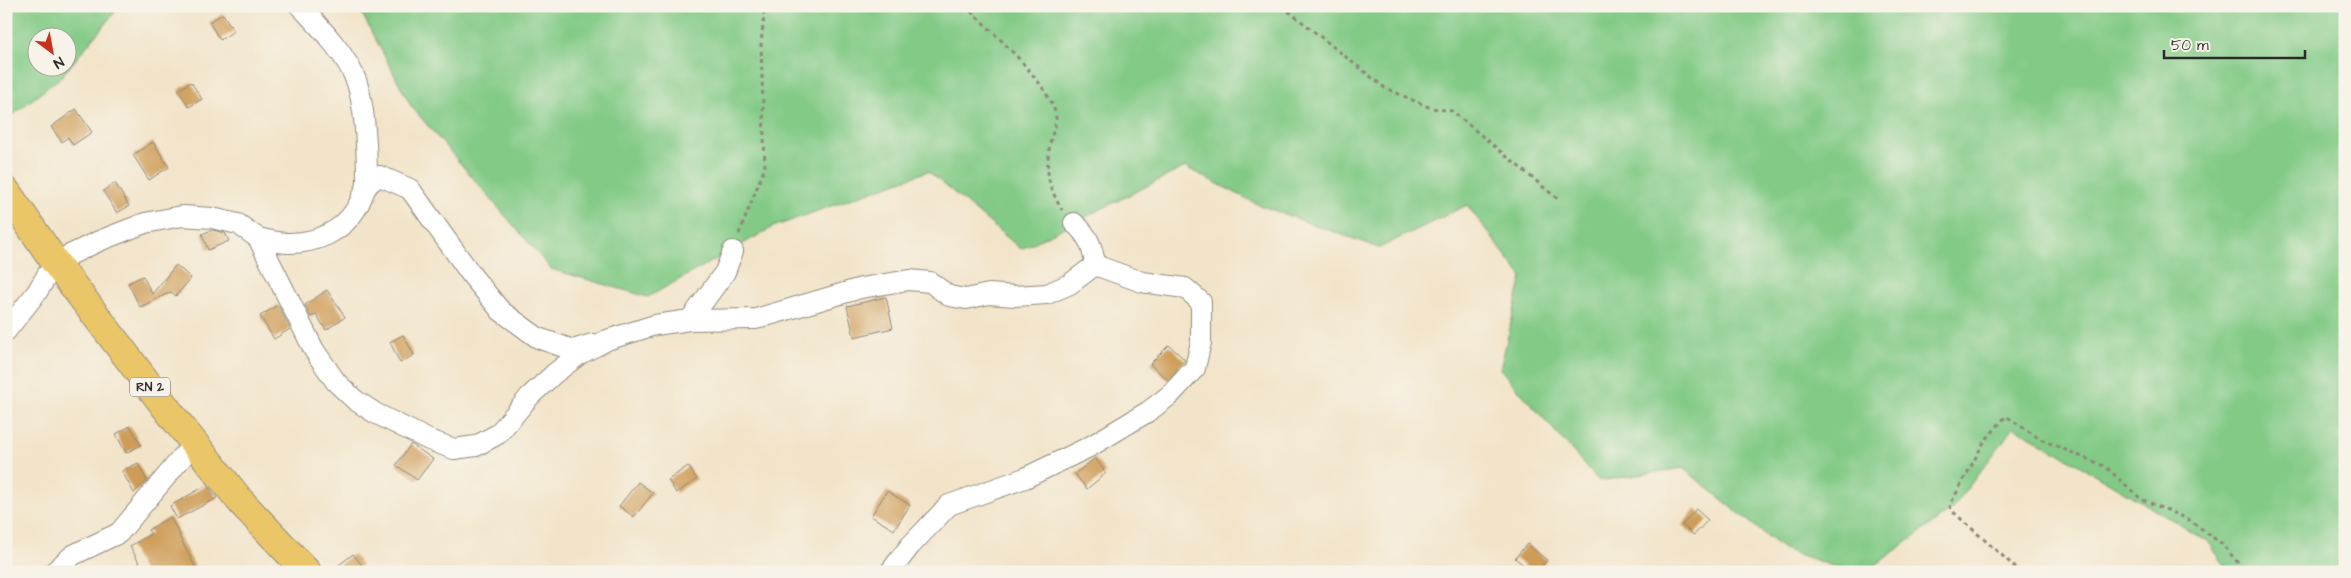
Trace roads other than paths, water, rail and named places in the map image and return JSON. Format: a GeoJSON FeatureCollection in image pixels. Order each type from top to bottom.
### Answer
{"type":"FeatureCollection","features":[{"type":"Feature","properties":{"kind":"main road","name":"RN 2"},"geometry":{"type":"LineString","coordinates":[[6,191],[55,262],[194,443],[242,503],[307,572]]}},
{"type":"Feature","properties":{"kind":"street"},"geometry":{"type":"LineString","coordinates":[[6,331],[37,292],[55,262],[139,225],[182,216],[212,218],[238,224],[258,238],[290,243],[322,238],[342,227],[357,209],[368,182],[367,144],[357,82],[332,41],[300,6]]}},
{"type":"Feature","properties":{"kind":"street"},"geometry":{"type":"LineString","coordinates":[[368,182],[380,176],[410,189],[473,277],[501,311],[538,338],[573,350],[655,325],[690,320],[756,320],[861,288],[909,280],[930,282],[949,296],[966,299],[989,294],[1015,296],[1047,294],[1070,284],[1095,265]]}},
{"type":"Feature","properties":{"kind":"street"},"geometry":{"type":"LineString","coordinates":[[1074,223],[1083,231],[1093,247],[1095,265]]}},
{"type":"Feature","properties":{"kind":"street"},"geometry":{"type":"LineString","coordinates":[[258,238],[314,350],[336,382],[355,400],[375,413],[428,440],[454,449],[476,446],[498,434],[530,396],[555,373],[580,354],[607,340]]}},
{"type":"Feature","properties":{"kind":"street"},"geometry":{"type":"LineString","coordinates":[[690,320],[725,272],[733,251]]}},
{"type":"Feature","properties":{"kind":"street"},"geometry":{"type":"LineString","coordinates":[[890,572],[910,546],[949,505],[1025,478],[1091,446],[1149,411],[1170,395],[1195,368],[1201,342],[1201,302],[1185,288],[1142,282],[1095,265]]}},
{"type":"Feature","properties":{"kind":"street"},"geometry":{"type":"LineString","coordinates":[[54,572],[74,555],[119,533],[194,443]]}}]}
